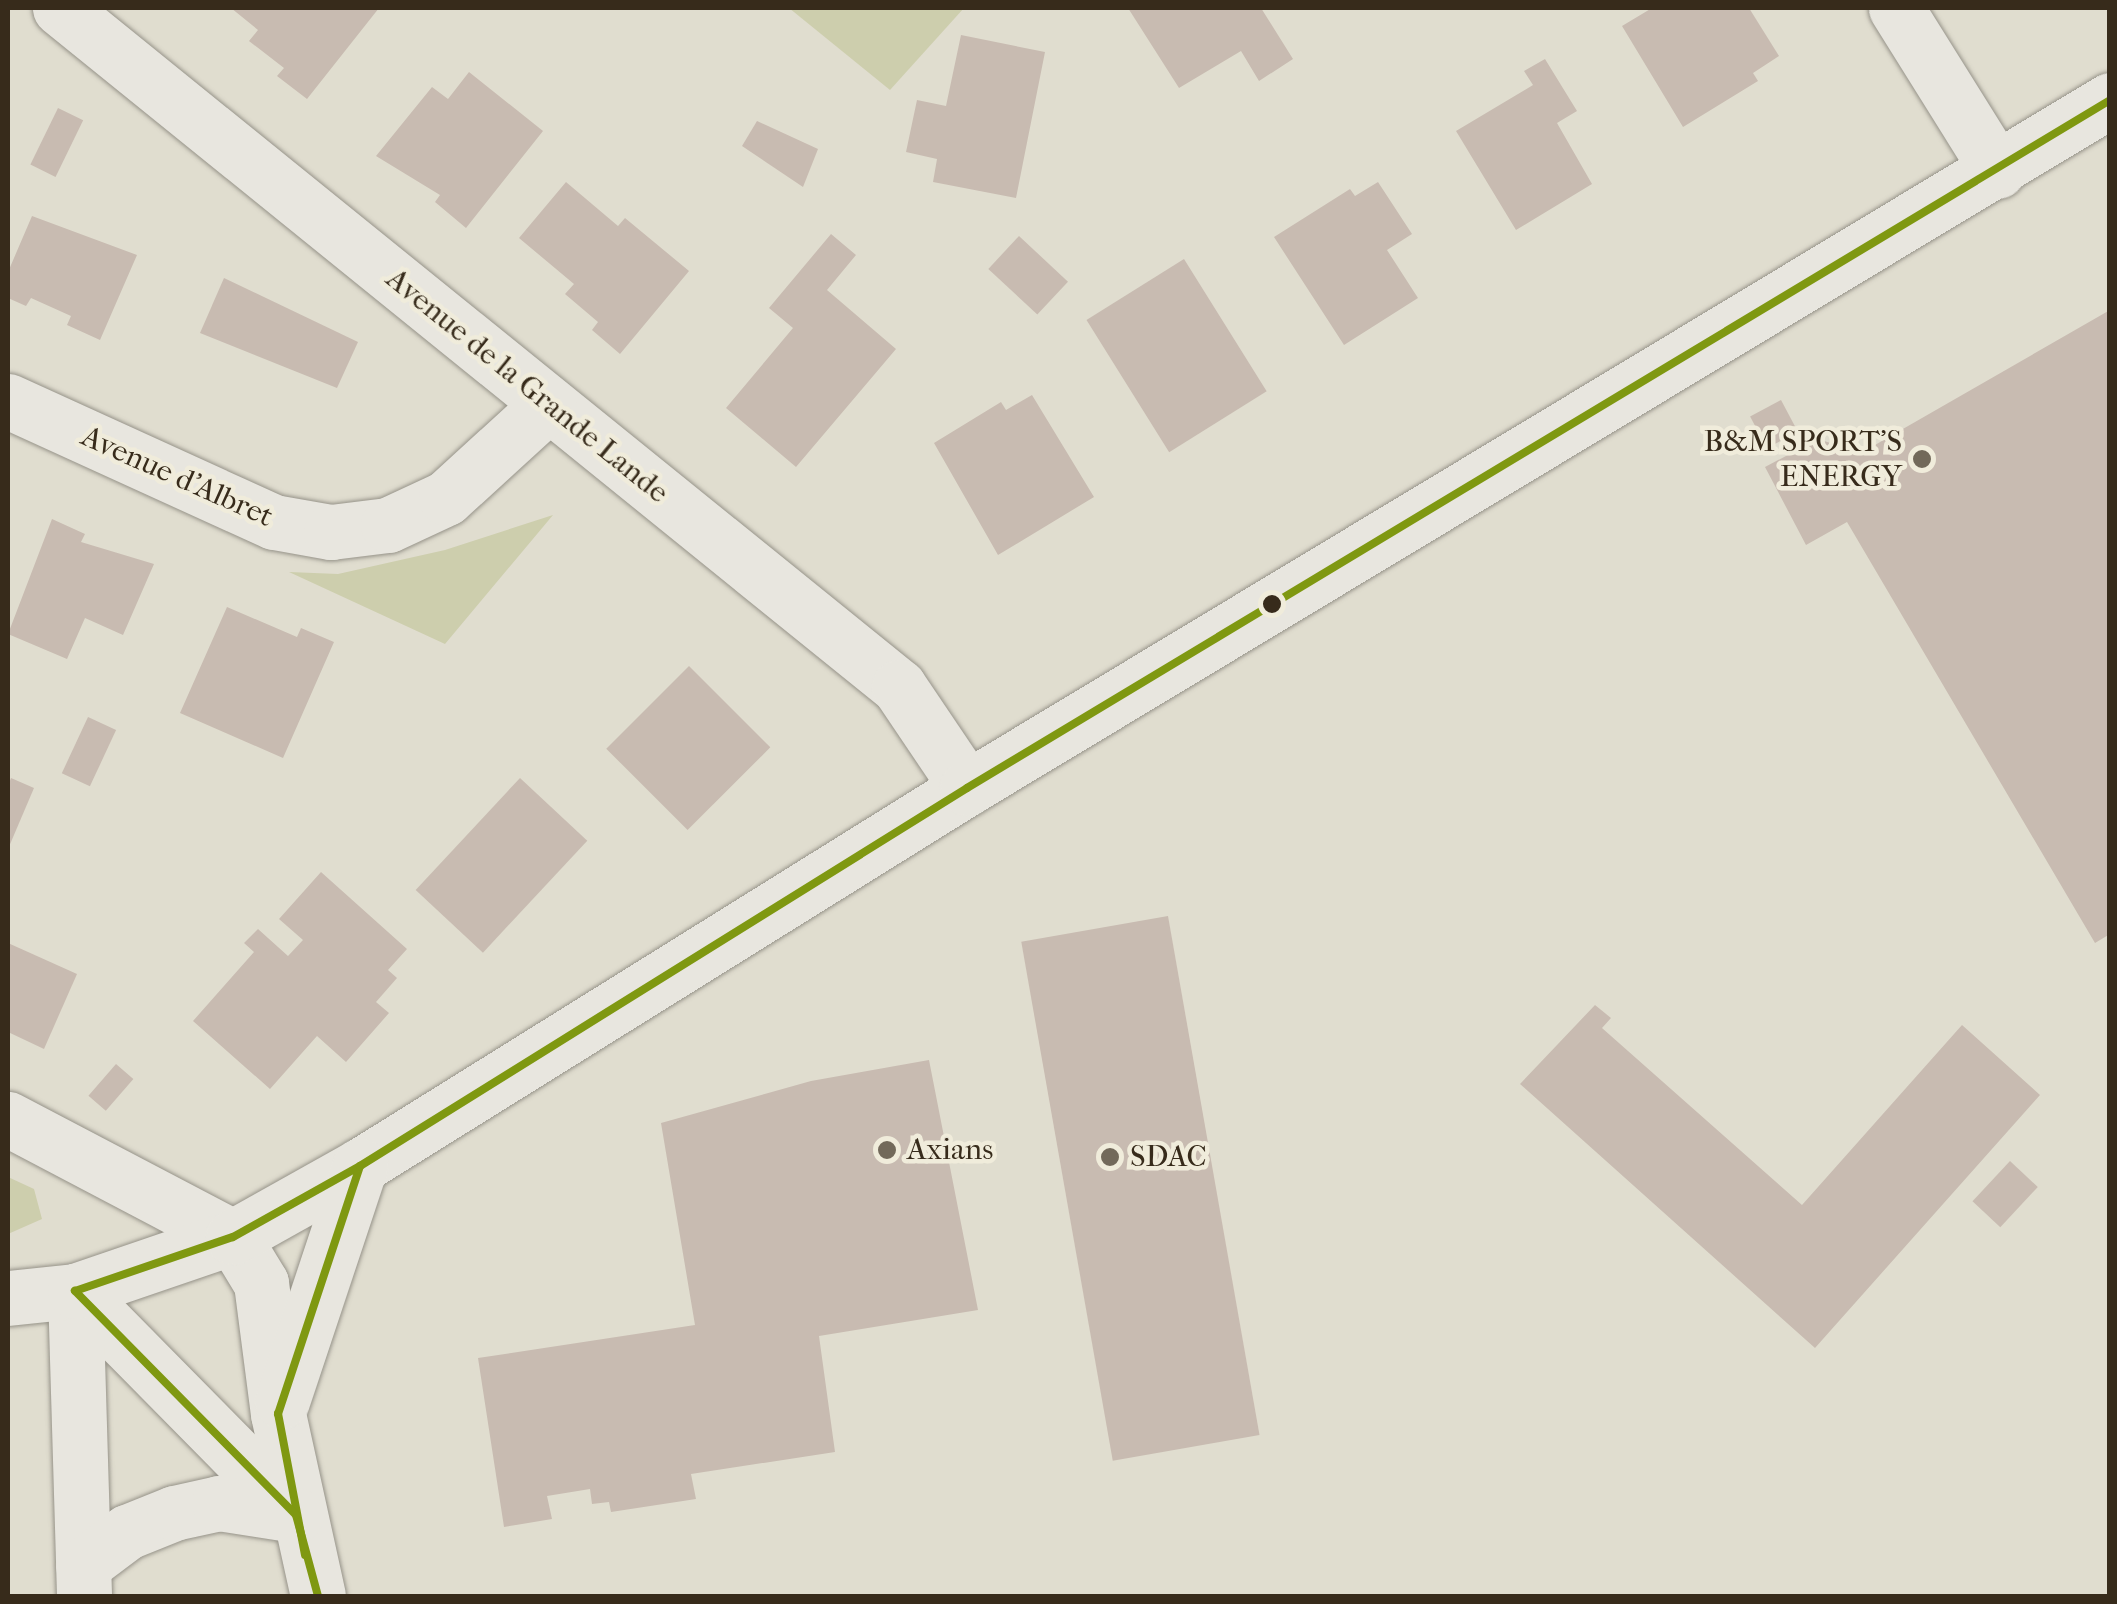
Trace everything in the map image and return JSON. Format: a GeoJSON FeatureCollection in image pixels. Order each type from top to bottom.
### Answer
{"type":"FeatureCollection","features":[{"type":"Feature","properties":{"kind":"street","name":"Avenue de la Grande Lande"},"geometry":{"type":"LineString","coordinates":[[60,8],[899,687],[967,788]]}},
{"type":"Feature","properties":{"kind":"street"},"geometry":{"type":"LineString","coordinates":[[1896,8],[1998,171]]}},
{"type":"Feature","properties":{"kind":"street"},"geometry":{"type":"LineString","coordinates":[[8,1298],[74,1291],[233,1237],[360,1166],[967,788],[1998,171],[2110,100]]}},
{"type":"Feature","properties":{"kind":"street","name":"Avenue d'Albret"},"geometry":{"type":"LineString","coordinates":[[8,401],[274,522],[331,532],[388,526],[446,498],[549,404]]}},
{"type":"Feature","properties":{"kind":"street"},"geometry":{"type":"LineString","coordinates":[[8,1119],[233,1237],[261,1283],[296,1515],[318,1596]]}},
{"type":"Feature","properties":{"kind":"street"},"geometry":{"type":"LineString","coordinates":[[278,1414],[360,1166]]}},
{"type":"Feature","properties":{"kind":"street"},"geometry":{"type":"LineString","coordinates":[[74,1291],[296,1515]]}},
{"type":"Feature","properties":{"kind":"street"},"geometry":{"type":"LineString","coordinates":[[74,1291],[84,1580]]}},
{"type":"Feature","properties":{"kind":"street"},"geometry":{"type":"LineString","coordinates":[[84,1580],[128,1532],[174,1513],[219,1503],[296,1515]]}},
{"type":"Feature","properties":{"kind":"green space"},"geometry":{"type":"Polygon","coordinates":[[[789,8],[964,8],[890,90],[789,8]]]}},
{"type":"Feature","properties":{"kind":"green space"},"geometry":{"type":"Polygon","coordinates":[[[553,515],[445,644],[289,572],[338,574],[445,550],[553,515]]]}},
{"type":"Feature","properties":{"kind":"green space"},"geometry":{"type":"Polygon","coordinates":[[[8,1177],[34,1189],[42,1219],[8,1234],[8,1177]]]}},
{"type":"Feature","properties":{"kind":"building"},"geometry":{"type":"Polygon","coordinates":[[[231,8],[379,8],[307,99],[277,76],[284,68],[249,41],[258,30],[231,8]]]}},
{"type":"Feature","properties":{"kind":"building"},"geometry":{"type":"Polygon","coordinates":[[[1128,8],[1261,8],[1293,59],[1259,81],[1241,51],[1179,88],[1128,8]]]}},
{"type":"Feature","properties":{"kind":"building"},"geometry":{"type":"Polygon","coordinates":[[[1652,8],[1749,8],[1779,56],[1753,73],[1758,81],[1683,127],[1622,26],[1652,8]]]}},
{"type":"Feature","properties":{"kind":"building"},"geometry":{"type":"Polygon","coordinates":[[[961,35],[1045,52],[1016,198],[933,182],[937,159],[906,152],[917,100],[946,106],[961,35]]]}},
{"type":"Feature","properties":{"kind":"building"},"geometry":{"type":"Polygon","coordinates":[[[1545,59],[1577,111],[1557,123],[1592,184],[1516,230],[1456,131],[1533,85],[1524,71],[1545,59]]]}},
{"type":"Feature","properties":{"kind":"building"},"geometry":{"type":"Polygon","coordinates":[[[469,72],[543,131],[466,228],[435,202],[440,195],[376,156],[432,87],[448,99],[469,72]]]}},
{"type":"Feature","properties":{"kind":"building"},"geometry":{"type":"Polygon","coordinates":[[[58,108],[83,120],[56,177],[30,165],[58,108]]]}},
{"type":"Feature","properties":{"kind":"building"},"geometry":{"type":"Polygon","coordinates":[[[757,121],[818,149],[803,187],[742,146],[757,121]]]}},
{"type":"Feature","properties":{"kind":"building"},"geometry":{"type":"Polygon","coordinates":[[[566,182],[618,226],[625,218],[689,271],[620,354],[592,330],[598,322],[565,294],[574,284],[519,238],[566,182]]]}},
{"type":"Feature","properties":{"kind":"building"},"geometry":{"type":"Polygon","coordinates":[[[1378,182],[1412,234],[1387,250],[1418,298],[1344,345],[1274,237],[1350,189],[1355,196],[1378,182]]]}},
{"type":"Feature","properties":{"kind":"building"},"geometry":{"type":"Polygon","coordinates":[[[32,216],[137,255],[100,340],[67,325],[71,316],[31,298],[26,306],[8,298],[8,272],[32,216]]]}},
{"type":"Feature","properties":{"kind":"building"},"geometry":{"type":"Polygon","coordinates":[[[831,234],[856,255],[827,290],[896,349],[796,467],[726,408],[793,328],[769,308],[831,234]]]}},
{"type":"Feature","properties":{"kind":"building"},"geometry":{"type":"Polygon","coordinates":[[[1019,236],[1068,282],[1037,315],[988,269],[1019,236]]]}},
{"type":"Feature","properties":{"kind":"building"},"geometry":{"type":"Polygon","coordinates":[[[1184,259],[1267,391],[1169,452],[1086,320],[1184,259]]]}},
{"type":"Feature","properties":{"kind":"building"},"geometry":{"type":"Polygon","coordinates":[[[224,278],[358,342],[337,388],[200,333],[224,278]]]}},
{"type":"Feature","properties":{"kind":"building"},"geometry":{"type":"Polygon","coordinates":[[[2110,310],[2110,934],[2095,943],[1847,522],[1806,545],[1765,467],[1818,439],[1861,453],[2110,310]]]}},
{"type":"Feature","properties":{"kind":"building"},"geometry":{"type":"Polygon","coordinates":[[[1032,395],[1094,497],[998,555],[934,443],[1001,402],[1006,410],[1032,395]]]}},
{"type":"Feature","properties":{"kind":"building"},"geometry":{"type":"Polygon","coordinates":[[[1781,400],[1798,432],[1767,448],[1750,416],[1781,400]]]}},
{"type":"Feature","properties":{"kind":"building"},"geometry":{"type":"Polygon","coordinates":[[[52,519],[85,534],[81,542],[154,564],[123,635],[85,618],[67,659],[8,634],[52,519]]]}},
{"type":"Feature","properties":{"kind":"building"},"geometry":{"type":"Polygon","coordinates":[[[227,607],[297,637],[301,628],[334,642],[283,758],[180,713],[227,607]]]}},
{"type":"Feature","properties":{"kind":"building"},"geometry":{"type":"Polygon","coordinates":[[[689,666],[770,747],[688,830],[606,749],[689,666]]]}},
{"type":"Feature","properties":{"kind":"building"},"geometry":{"type":"Polygon","coordinates":[[[88,717],[116,730],[90,786],[62,773],[88,717]]]}},
{"type":"Feature","properties":{"kind":"building"},"geometry":{"type":"Polygon","coordinates":[[[11,778],[34,788],[8,849],[8,786],[11,778]]]}},
{"type":"Feature","properties":{"kind":"building"},"geometry":{"type":"Polygon","coordinates":[[[520,778],[587,841],[483,953],[416,890],[520,778]]]}},
{"type":"Feature","properties":{"kind":"building"},"geometry":{"type":"Polygon","coordinates":[[[321,872],[407,949],[388,970],[397,978],[376,1002],[389,1013],[346,1062],[317,1036],[270,1089],[193,1021],[254,952],[244,943],[258,929],[288,956],[303,940],[279,919],[321,872]]]}},
{"type":"Feature","properties":{"kind":"building"},"geometry":{"type":"Polygon","coordinates":[[[1168,916],[1260,1435],[1113,1461],[1021,942],[1168,916]]]}},
{"type":"Feature","properties":{"kind":"building"},"geometry":{"type":"Polygon","coordinates":[[[8,943],[77,974],[44,1049],[8,1032],[8,943]]]}},
{"type":"Feature","properties":{"kind":"building"},"geometry":{"type":"Polygon","coordinates":[[[1595,1005],[1611,1018],[1602,1028],[1802,1205],[1962,1025],[2040,1095],[1815,1348],[1520,1084],[1595,1005]]]}},
{"type":"Feature","properties":{"kind":"building"},"geometry":{"type":"Polygon","coordinates":[[[929,1060],[978,1310],[819,1336],[835,1452],[691,1474],[696,1499],[611,1512],[609,1502],[592,1504],[590,1489],[547,1496],[552,1519],[504,1527],[478,1358],[695,1325],[661,1123],[811,1081],[929,1060]]]}},
{"type":"Feature","properties":{"kind":"building"},"geometry":{"type":"Polygon","coordinates":[[[116,1064],[133,1079],[106,1111],[88,1096],[116,1064]]]}},
{"type":"Feature","properties":{"kind":"building"},"geometry":{"type":"Polygon","coordinates":[[[2010,1161],[2038,1187],[2000,1227],[1972,1201],[2010,1161]]]}},
{"type":"Feature","properties":{"kind":"transit line"},"geometry":{"type":"LineString","coordinates":[[318,1596],[296,1515],[75,1291],[233,1237],[360,1166],[967,788],[2110,100]]}},
{"type":"Feature","properties":{"kind":"transit line"},"geometry":{"type":"LineString","coordinates":[[305,1555],[278,1414],[360,1166]]}},
{"type":"Feature","properties":{"kind":"place","name":"B&M SPORT'S ENERGY"},"geometry":{"type":"Point","coordinates":[1922,459]}},
{"type":"Feature","properties":{"kind":"place","name":"Axians"},"geometry":{"type":"Point","coordinates":[887,1150]}},
{"type":"Feature","properties":{"kind":"place","name":"SDAC"},"geometry":{"type":"Point","coordinates":[1110,1157]}}]}
